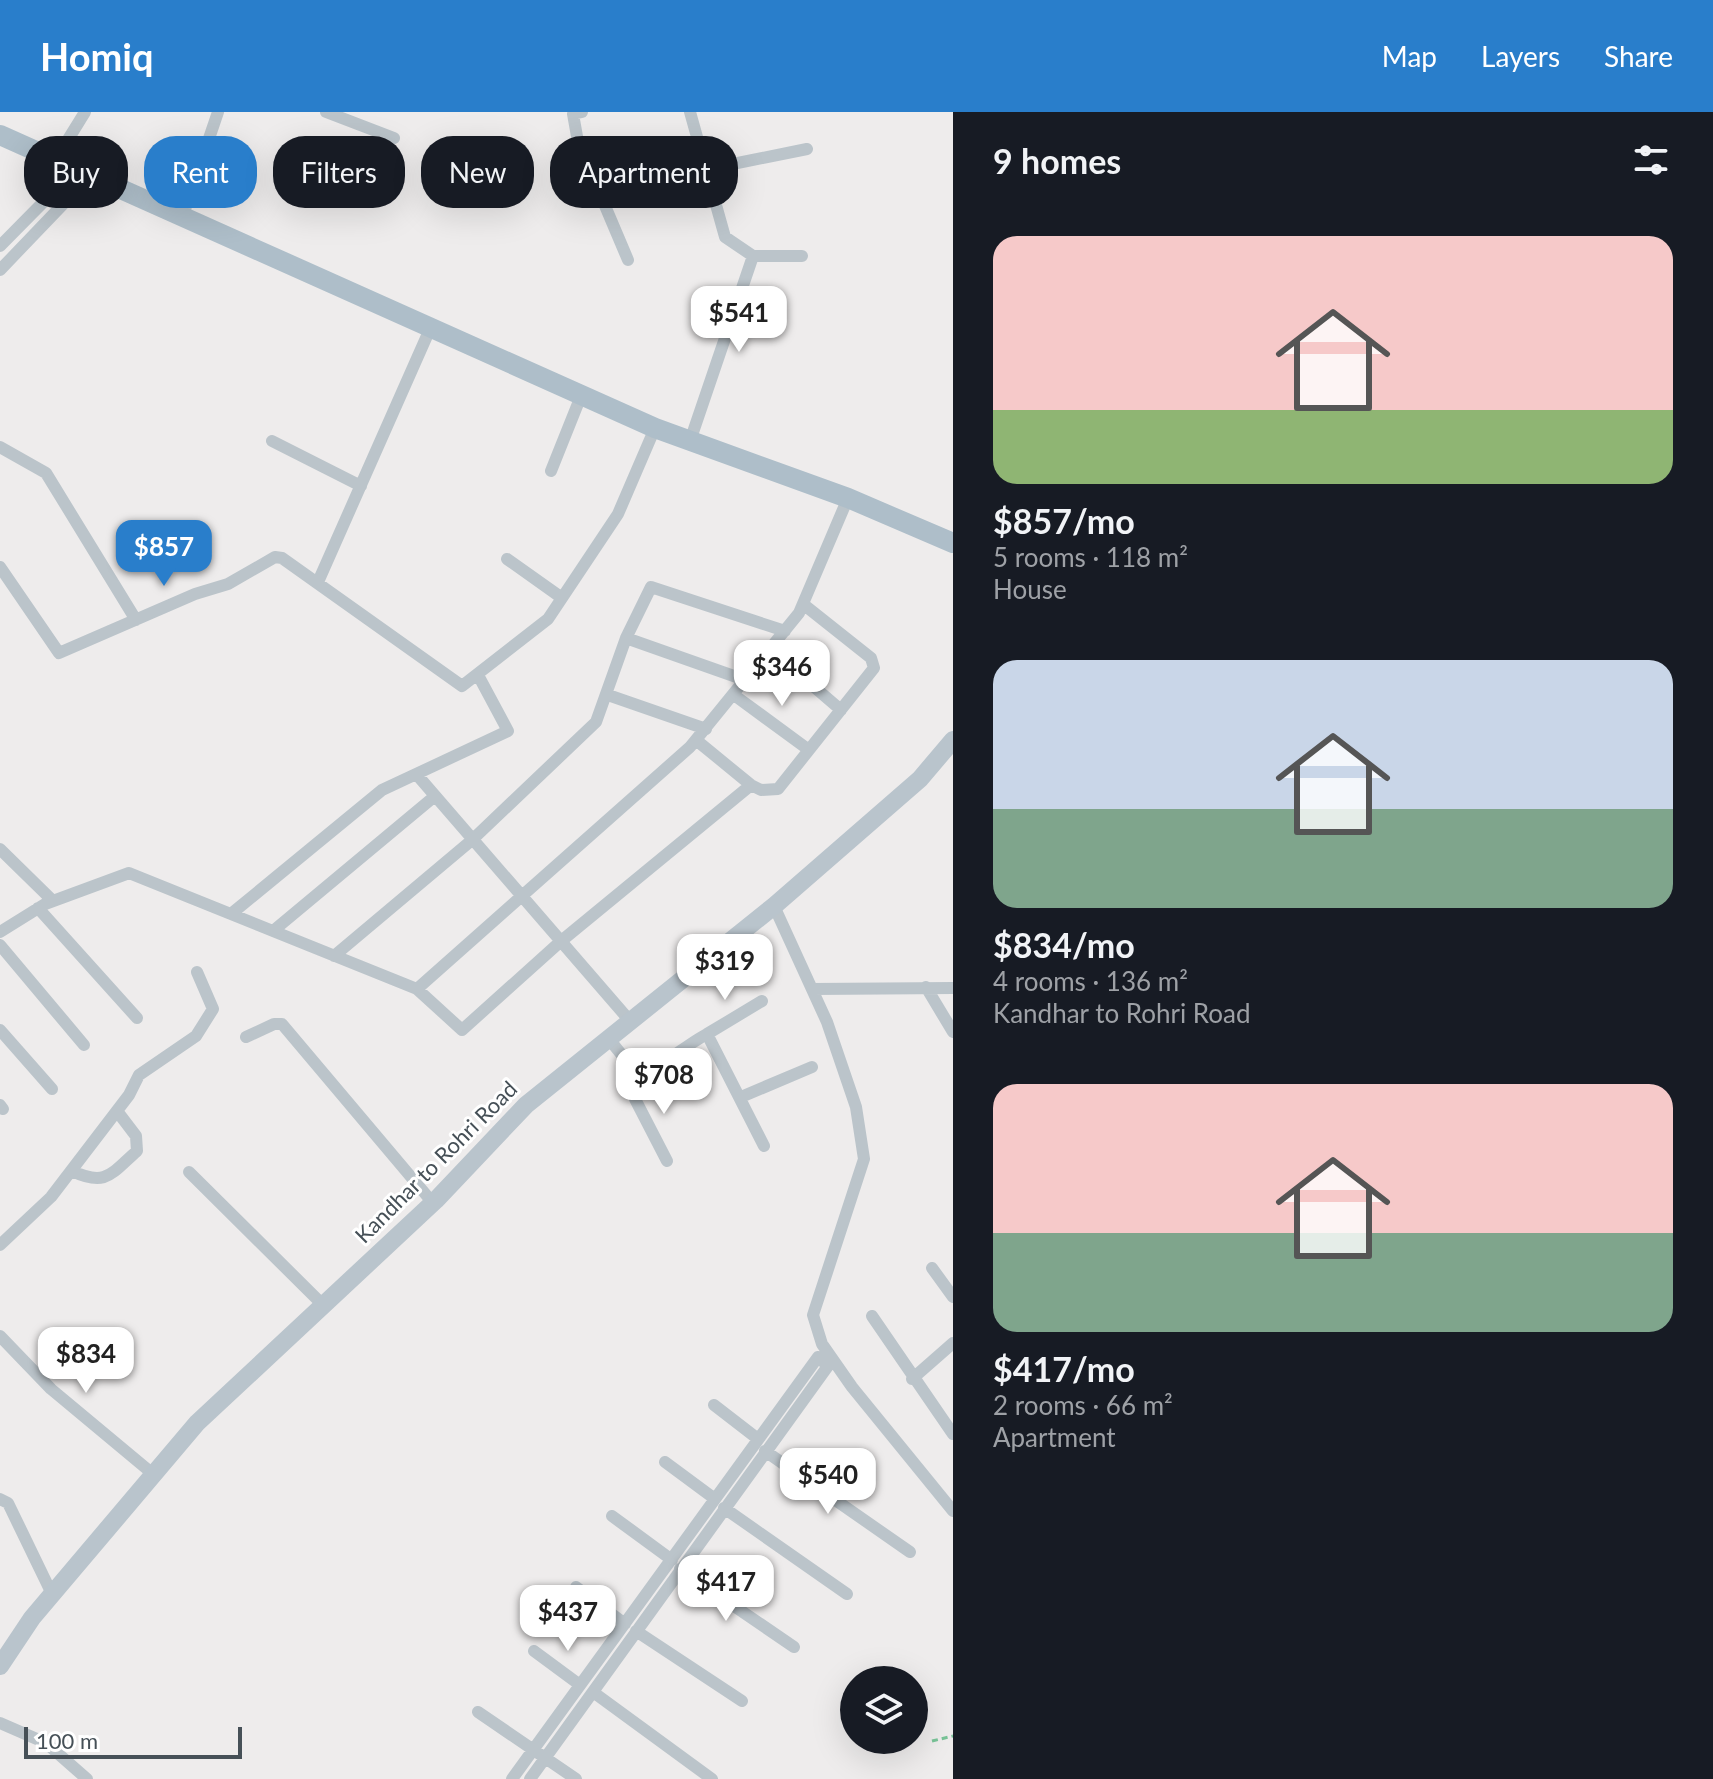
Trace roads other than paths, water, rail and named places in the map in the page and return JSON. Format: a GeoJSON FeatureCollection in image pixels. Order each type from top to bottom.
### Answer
{"type":"FeatureCollection","features":[{"type":"Feature","properties":{"kind":"main road"},"geometry":{"type":"LineString","coordinates":[[0,135],[24,145]]}},
{"type":"Feature","properties":{"kind":"main road"},"geometry":{"type":"LineString","coordinates":[[128,191],[655,428],[848,498],[953,543]]}},
{"type":"Feature","properties":{"kind":"street"},"geometry":{"type":"LineString","coordinates":[[70,136],[85,112]]}},
{"type":"Feature","properties":{"kind":"street"},"geometry":{"type":"LineString","coordinates":[[183,215],[218,112]]}},
{"type":"Feature","properties":{"kind":"street"},"geometry":{"type":"LineString","coordinates":[[326,112],[389,136]]}},
{"type":"Feature","properties":{"kind":"street"},"geometry":{"type":"LineString","coordinates":[[582,112],[573,114],[578,142],[628,260]]}},
{"type":"Feature","properties":{"kind":"street"},"geometry":{"type":"LineString","coordinates":[[690,112],[698,136]]}},
{"type":"Feature","properties":{"kind":"street"},"geometry":{"type":"LineString","coordinates":[[738,163],[807,149]]}},
{"type":"Feature","properties":{"kind":"street"},"geometry":{"type":"LineString","coordinates":[[0,246],[43,208]]}},
{"type":"Feature","properties":{"kind":"street"},"geometry":{"type":"LineString","coordinates":[[0,270],[53,208]]}},
{"type":"Feature","properties":{"kind":"street"},"geometry":{"type":"LineString","coordinates":[[718,208],[725,237],[753,256],[802,256]]}},
{"type":"Feature","properties":{"kind":"street"},"geometry":{"type":"LineString","coordinates":[[690,441],[753,256]]}},
{"type":"Feature","properties":{"kind":"street"},"geometry":{"type":"LineString","coordinates":[[318,582],[430,329]]}},
{"type":"Feature","properties":{"kind":"street"},"geometry":{"type":"LineString","coordinates":[[551,471],[581,396]]}},
{"type":"Feature","properties":{"kind":"street"},"geometry":{"type":"LineString","coordinates":[[0,567],[59,653],[195,594],[219,589],[275,557],[282,558],[462,686],[548,619],[618,514],[655,428]]}},
{"type":"Feature","properties":{"kind":"street"},"geometry":{"type":"LineString","coordinates":[[272,441],[361,486]]}},
{"type":"Feature","properties":{"kind":"street"},"geometry":{"type":"LineString","coordinates":[[0,447],[46,473],[136,620]]}},
{"type":"Feature","properties":{"kind":"street"},"geometry":{"type":"LineString","coordinates":[[417,989],[706,729],[803,604],[848,498]]}},
{"type":"Feature","properties":{"kind":"street"},"geometry":{"type":"LineString","coordinates":[[507,559],[562,598]]}},
{"type":"Feature","properties":{"kind":"street"},"geometry":{"type":"LineString","coordinates":[[334,956],[472,840],[596,722],[626,638],[651,587],[785,631]]}},
{"type":"Feature","properties":{"kind":"street"},"geometry":{"type":"LineString","coordinates":[[696,740],[751,785],[761,790],[778,789],[841,710],[874,668],[874,663],[803,604]]}},
{"type":"Feature","properties":{"kind":"street"},"geometry":{"type":"LineString","coordinates":[[626,638],[745,680]]}},
{"type":"Feature","properties":{"kind":"street"},"geometry":{"type":"LineString","coordinates":[[770,649],[841,710]]}},
{"type":"Feature","properties":{"kind":"street"},"geometry":{"type":"LineString","coordinates":[[231,914],[382,790],[418,776],[508,731],[478,675]]}},
{"type":"Feature","properties":{"kind":"street"},"geometry":{"type":"LineString","coordinates":[[608,695],[706,729]]}},
{"type":"Feature","properties":{"kind":"street"},"geometry":{"type":"LineString","coordinates":[[734,695],[809,750]]}},
{"type":"Feature","properties":{"kind":"street","name":"Kandhar to Rohri Road"},"geometry":{"type":"LineString","coordinates":[[0,1666],[52,1594],[197,1423],[433,1203],[526,1105],[774,906],[950,750]]}},
{"type":"Feature","properties":{"kind":"street"},"geometry":{"type":"LineString","coordinates":[[418,776],[520,898],[630,1021]]}},
{"type":"Feature","properties":{"kind":"street"},"geometry":{"type":"LineString","coordinates":[[2,928],[53,901],[129,873],[417,989],[462,1030],[560,942],[751,785]]}},
{"type":"Feature","properties":{"kind":"street"},"geometry":{"type":"LineString","coordinates":[[273,931],[435,796]]}},
{"type":"Feature","properties":{"kind":"street"},"geometry":{"type":"LineString","coordinates":[[0,849],[53,901]]}},
{"type":"Feature","properties":{"kind":"street"},"geometry":{"type":"LineString","coordinates":[[774,906],[812,989],[856,1107],[864,1159],[813,1315],[822,1344],[852,1387],[953,1511]]}},
{"type":"Feature","properties":{"kind":"street"},"geometry":{"type":"LineString","coordinates":[[38,908],[137,1018]]}},
{"type":"Feature","properties":{"kind":"street"},"geometry":{"type":"LineString","coordinates":[[0,945],[84,1045]]}},
{"type":"Feature","properties":{"kind":"street"},"geometry":{"type":"LineString","coordinates":[[0,1245],[51,1197],[129,1095],[139,1075],[196,1036],[199,1027],[210,1016],[212,1002],[197,972]]}},
{"type":"Feature","properties":{"kind":"street"},"geometry":{"type":"LineString","coordinates":[[926,987],[953,1032]]}},
{"type":"Feature","properties":{"kind":"street"},"geometry":{"type":"LineString","coordinates":[[812,989],[953,988]]}},
{"type":"Feature","properties":{"kind":"street"},"geometry":{"type":"LineString","coordinates":[[638,1075],[651,1073],[668,1057],[762,1001]]}},
{"type":"Feature","properties":{"kind":"street"},"geometry":{"type":"LineString","coordinates":[[246,1037],[274,1024],[282,1024],[433,1203]]}},
{"type":"Feature","properties":{"kind":"street"},"geometry":{"type":"LineString","coordinates":[[0,1030],[52,1089]]}},
{"type":"Feature","properties":{"kind":"street"},"geometry":{"type":"LineString","coordinates":[[707,1034],[764,1146]]}},
{"type":"Feature","properties":{"kind":"street"},"geometry":{"type":"LineString","coordinates":[[609,1039],[638,1075],[635,1099],[667,1161]]}},
{"type":"Feature","properties":{"kind":"street"},"geometry":{"type":"LineString","coordinates":[[741,1097],[812,1067]]}},
{"type":"Feature","properties":{"kind":"street"},"geometry":{"type":"LineString","coordinates":[[72,1171],[92,1180],[101,1180],[137,1151],[136,1136],[117,1111]]}},
{"type":"Feature","properties":{"kind":"street"},"geometry":{"type":"LineString","coordinates":[[189,1172],[323,1305]]}},
{"type":"Feature","properties":{"kind":"street"},"geometry":{"type":"LineString","coordinates":[[932,1268],[953,1297]]}},
{"type":"Feature","properties":{"kind":"street"},"geometry":{"type":"LineString","coordinates":[[872,1316],[912,1379],[953,1434]]}},
{"type":"Feature","properties":{"kind":"street"},"geometry":{"type":"LineString","coordinates":[[0,1336],[51,1389],[153,1474]]}},
{"type":"Feature","properties":{"kind":"street"},"geometry":{"type":"LineString","coordinates":[[912,1379],[953,1343]]}},
{"type":"Feature","properties":{"kind":"street"},"geometry":{"type":"LineString","coordinates":[[512,1779],[630,1628],[762,1445],[818,1357],[828,1366],[762,1445]]}},
{"type":"Feature","properties":{"kind":"street"},"geometry":{"type":"LineString","coordinates":[[714,1405],[762,1445],[910,1552]]}},
{"type":"Feature","properties":{"kind":"street"},"geometry":{"type":"LineString","coordinates":[[665,1462],[847,1594]]}},
{"type":"Feature","properties":{"kind":"street"},"geometry":{"type":"LineString","coordinates":[[0,1499],[8,1503],[52,1594]]}},
{"type":"Feature","properties":{"kind":"street"},"geometry":{"type":"LineString","coordinates":[[612,1516],[794,1647]]}},
{"type":"Feature","properties":{"kind":"street"},"geometry":{"type":"LineString","coordinates":[[576,1587],[630,1628],[742,1701]]}},
{"type":"Feature","properties":{"kind":"street"},"geometry":{"type":"LineString","coordinates":[[534,1651],[712,1779]]}},
{"type":"Feature","properties":{"kind":"street"},"geometry":{"type":"LineString","coordinates":[[530,1779],[546,1758],[586,1688]]}},
{"type":"Feature","properties":{"kind":"street"},"geometry":{"type":"LineString","coordinates":[[478,1712],[576,1779]]}},
{"type":"Feature","properties":{"kind":"street"},"geometry":{"type":"LineString","coordinates":[[0,1723],[46,1743],[87,1779]]}}]}
